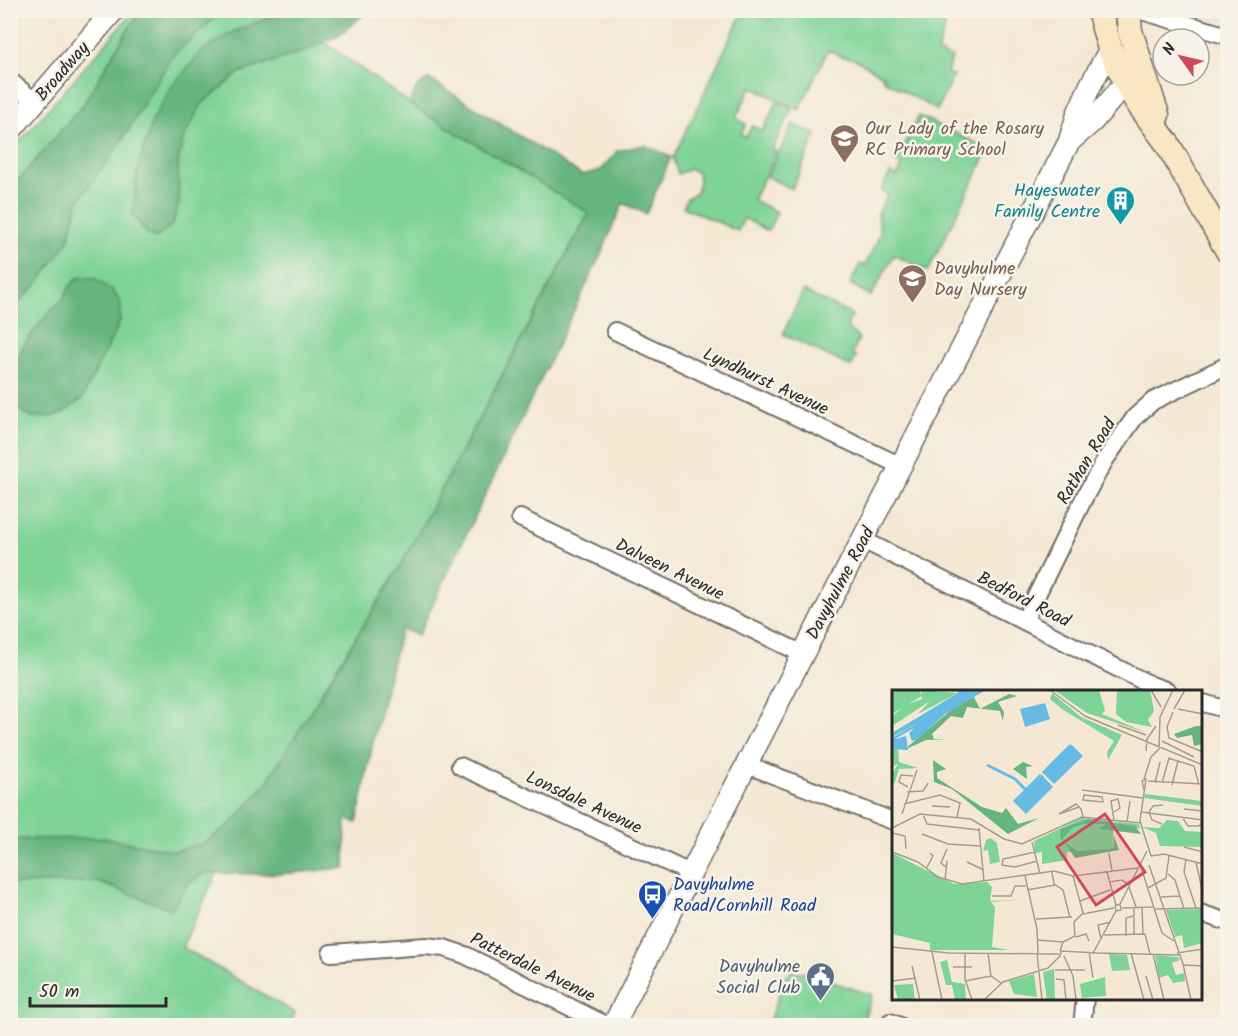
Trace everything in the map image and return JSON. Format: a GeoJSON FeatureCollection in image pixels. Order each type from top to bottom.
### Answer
{"type":"FeatureCollection","features":[{"type":"Feature","properties":{"kind":"main road"},"geometry":{"type":"LineString","coordinates":[[1099,10],[1110,49],[1126,82],[1137,102],[1167,143],[1227,251]]}},
{"type":"Feature","properties":{"kind":"main road"},"geometry":{"type":"LineString","coordinates":[[1128,10],[1130,31],[1148,92],[1167,143]]}},
{"type":"Feature","properties":{"kind":"main road"},"geometry":{"type":"LineString","coordinates":[[1126,82],[1139,60]]}},
{"type":"Feature","properties":{"kind":"street","name":"Broadway"},"geometry":{"type":"LineString","coordinates":[[10,131],[114,10]]}},
{"type":"Feature","properties":{"kind":"street"},"geometry":{"type":"LineString","coordinates":[[1138,10],[1227,36]]}},
{"type":"Feature","properties":{"kind":"street"},"geometry":{"type":"LineString","coordinates":[[1070,142],[1078,112],[1110,49]]}},
{"type":"Feature","properties":{"kind":"street"},"geometry":{"type":"LineString","coordinates":[[10,81],[35,102]]}},
{"type":"Feature","properties":{"kind":"street"},"geometry":{"type":"LineString","coordinates":[[1070,142],[1093,121],[1126,82]]}},
{"type":"Feature","properties":{"kind":"street","name":"Davyhulme Road"},"geometry":{"type":"LineString","coordinates":[[613,1026],[803,654],[1070,142]]}},
{"type":"Feature","properties":{"kind":"street","name":"Lyndhurst Avenue"},"geometry":{"type":"LineString","coordinates":[[615,331],[901,466]]}},
{"type":"Feature","properties":{"kind":"street","name":"Rathan Road"},"geometry":{"type":"LineString","coordinates":[[1024,621],[1085,496],[1105,460],[1135,417],[1153,401],[1227,365]]}},
{"type":"Feature","properties":{"kind":"street","name":"Dalveen Avenue"},"geometry":{"type":"LineString","coordinates":[[520,518],[803,654]]}},
{"type":"Feature","properties":{"kind":"street","name":"Bedford Road"},"geometry":{"type":"LineString","coordinates":[[863,540],[1024,621],[1149,688]]}},
{"type":"Feature","properties":{"kind":"street"},"geometry":{"type":"LineString","coordinates":[[1202,703],[1227,710]]}},
{"type":"Feature","properties":{"kind":"street"},"geometry":{"type":"LineString","coordinates":[[747,765],[892,821]]}},
{"type":"Feature","properties":{"kind":"street","name":"Lonsdale Avenue"},"geometry":{"type":"LineString","coordinates":[[460,766],[692,874]]}},
{"type":"Feature","properties":{"kind":"street"},"geometry":{"type":"LineString","coordinates":[[1202,915],[1227,922]]}},
{"type":"Feature","properties":{"kind":"street","name":"Patterdale Avenue"},"geometry":{"type":"LineString","coordinates":[[331,952],[425,946],[444,948],[465,955],[608,1026]]}},
{"type":"Feature","properties":{"kind":"street"},"geometry":{"type":"LineString","coordinates":[[1082,1026],[1085,1000]]}},
{"type":"Feature","properties":{"kind":"green space"},"geometry":{"type":"Polygon","coordinates":[[[142,10],[223,11],[172,56],[123,139],[79,200],[68,242],[37,284],[11,310],[11,189],[83,105],[142,10]]]}},
{"type":"Feature","properties":{"kind":"green space"},"geometry":{"type":"Polygon","coordinates":[[[134,11],[269,11],[328,45],[416,108],[589,212],[400,567],[320,694],[285,796],[281,874],[217,873],[182,947],[295,1013],[290,1025],[11,1026],[11,152],[134,11]]]}},
{"type":"Feature","properties":{"kind":"green space"},"geometry":{"type":"Polygon","coordinates":[[[284,11],[368,11],[339,35],[302,52],[239,73],[202,104],[184,137],[178,162],[179,203],[172,225],[156,238],[147,234],[132,214],[139,163],[153,120],[172,86],[202,51],[233,32],[284,11]]]}},
{"type":"Feature","properties":{"kind":"green space"},"geometry":{"type":"Polygon","coordinates":[[[743,11],[749,11],[769,20],[774,11],[950,11],[937,52],[952,58],[947,73],[954,76],[937,110],[882,79],[884,76],[853,58],[843,57],[828,50],[799,110],[751,87],[736,118],[746,124],[741,135],[746,137],[752,126],[762,131],[777,102],[792,109],[772,150],[777,152],[753,200],[777,212],[768,231],[744,218],[738,231],[683,207],[687,198],[696,193],[698,173],[690,169],[678,174],[673,158],[743,11]]]}},
{"type":"Feature","properties":{"kind":"green space"},"geometry":{"type":"Polygon","coordinates":[[[429,79],[582,175],[601,170],[617,151],[645,145],[671,157],[646,214],[623,203],[602,252],[418,635],[401,629],[374,737],[357,823],[346,819],[345,868],[281,874],[204,873],[188,884],[171,909],[98,882],[11,884],[11,845],[17,839],[105,838],[175,851],[205,843],[235,820],[265,785],[400,567],[589,213],[409,104],[417,87],[429,79]]]}},
{"type":"Feature","properties":{"kind":"green space"},"geometry":{"type":"Polygon","coordinates":[[[919,116],[989,149],[928,271],[894,255],[871,296],[850,284],[860,264],[865,266],[880,235],[878,213],[888,194],[881,191],[890,173],[897,176],[902,166],[895,162],[919,116]]]}},
{"type":"Feature","properties":{"kind":"green space"},"geometry":{"type":"Polygon","coordinates":[[[793,124],[816,135],[792,189],[767,177],[793,124]]]}},
{"type":"Feature","properties":{"kind":"green space"},"geometry":{"type":"Polygon","coordinates":[[[81,276],[96,279],[112,290],[121,303],[120,321],[82,399],[63,413],[32,418],[17,408],[11,392],[11,373],[24,345],[44,318],[63,299],[70,286],[81,276]]]}},
{"type":"Feature","properties":{"kind":"green space"},"geometry":{"type":"Polygon","coordinates":[[[803,291],[852,315],[848,329],[859,338],[852,354],[856,356],[851,367],[783,334],[803,291]]]}},
{"type":"Feature","properties":{"kind":"green space"},"geometry":{"type":"Polygon","coordinates":[[[792,971],[802,972],[872,995],[862,1025],[768,1025],[785,977],[792,971]]]}},
{"type":"Feature","properties":{"kind":"place","name":"Our Lady of the Rosary RC Primary School"},"geometry":{"type":"Point","coordinates":[844,164]}},
{"type":"Feature","properties":{"kind":"place","name":"Hayeswater Family Centre"},"geometry":{"type":"Point","coordinates":[1121,226]}},
{"type":"Feature","properties":{"kind":"place","name":"Davyhulme Day Nursery"},"geometry":{"type":"Point","coordinates":[913,304]}},
{"type":"Feature","properties":{"kind":"place","name":"Davyhulme Road/Cornhill Road"},"geometry":{"type":"Point","coordinates":[652,920]}},
{"type":"Feature","properties":{"kind":"place","name":"Davyhulme Social Club"},"geometry":{"type":"Point","coordinates":[821,1002]}}]}
